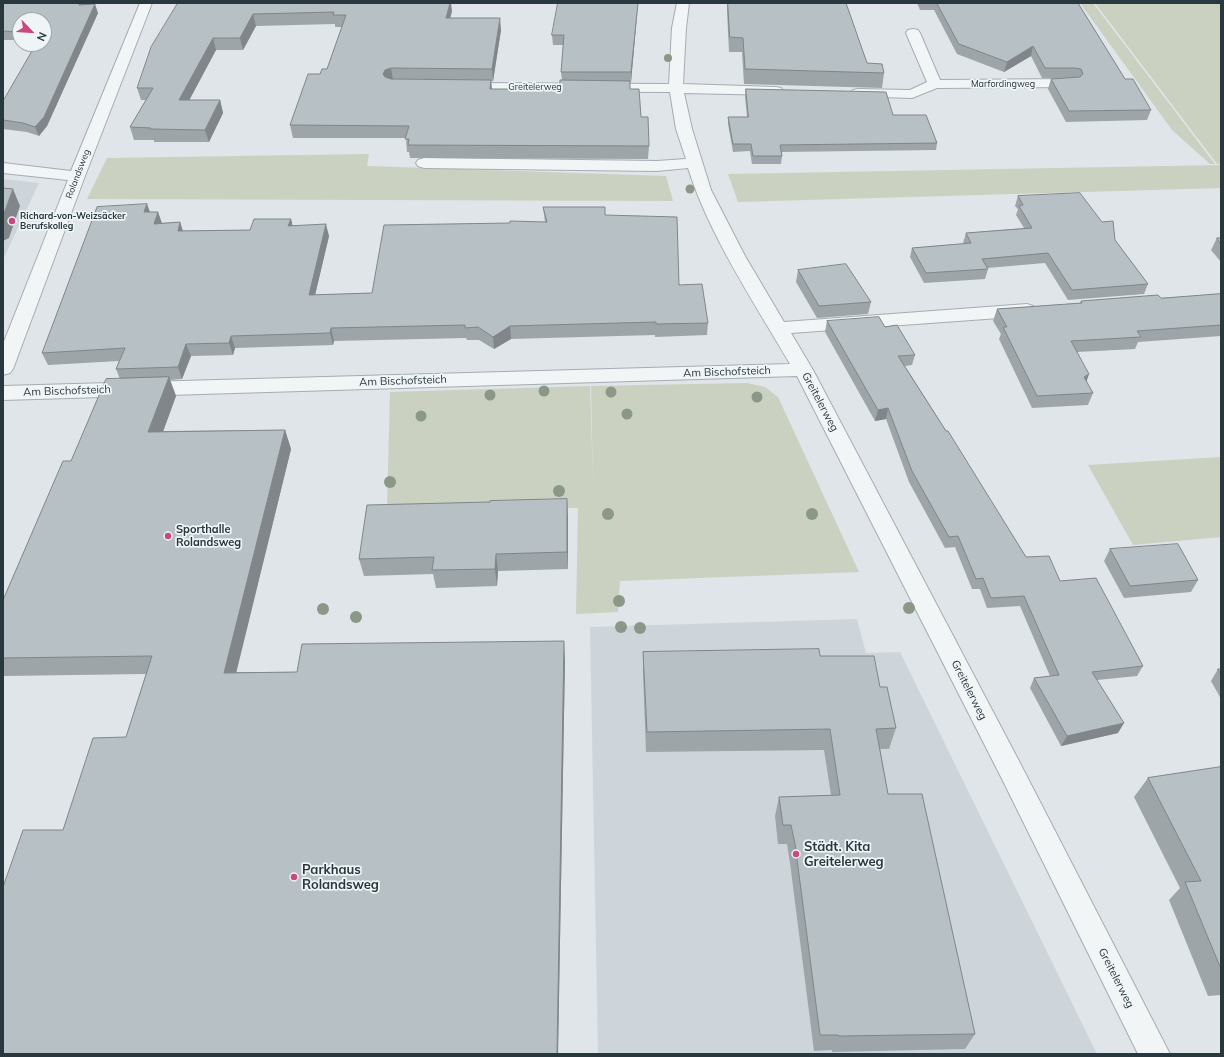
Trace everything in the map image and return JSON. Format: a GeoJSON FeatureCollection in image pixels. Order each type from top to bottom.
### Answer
{"type":"FeatureCollection","features":[{"type":"Feature","properties":{"kind":"street","name":"Rolandsweg"},"geometry":{"type":"LineString","coordinates":[[3,369],[77,176],[146,3]]}},
{"type":"Feature","properties":{"kind":"street","name":"Greitelerweg"},"geometry":{"type":"LineString","coordinates":[[683,3],[679,28],[676,88],[684,129],[703,190],[736,256],[803,370],[1011,771],[1154,1054]]}},
{"type":"Feature","properties":{"kind":"street"},"geometry":{"type":"LineString","coordinates":[[913,34],[935,84]]}},
{"type":"Feature","properties":{"kind":"street","name":"Marfordingweg"},"geometry":{"type":"LineString","coordinates":[[841,92],[912,94],[935,84],[1072,83]]}},
{"type":"Feature","properties":{"kind":"street","name":"Greitelerweg"},"geometry":{"type":"LineString","coordinates":[[448,87],[676,88]]}},
{"type":"Feature","properties":{"kind":"street"},"geometry":{"type":"LineString","coordinates":[[676,88],[786,91]]}},
{"type":"Feature","properties":{"kind":"street"},"geometry":{"type":"LineString","coordinates":[[424,163],[657,166],[695,163]]}},
{"type":"Feature","properties":{"kind":"street"},"geometry":{"type":"LineString","coordinates":[[3,168],[77,176]]}},
{"type":"Feature","properties":{"kind":"street"},"geometry":{"type":"LineString","coordinates":[[779,328],[1047,308]]}},
{"type":"Feature","properties":{"kind":"street","name":"Am Bischofsteich"},"geometry":{"type":"LineString","coordinates":[[3,393],[803,370]]}},
{"type":"Feature","properties":{"kind":"shaded area","name":"Richard-von-Weizsäcker Berufskolleg"},"geometry":{"type":"Polygon","coordinates":[[[3,179],[39,183],[3,260],[3,179]]]}},
{"type":"Feature","properties":{"kind":"shaded area","name":"Städt. Kita Greitelerweg"},"geometry":{"type":"Polygon","coordinates":[[[857,619],[866,653],[900,652],[1097,1054],[598,1054],[590,627],[857,619]]]}},
{"type":"Feature","properties":{"kind":"green space"},"geometry":{"type":"Polygon","coordinates":[[[1080,3],[1093,3],[1215,164],[1210,164],[1172,130],[1080,3]]]}},
{"type":"Feature","properties":{"kind":"green space"},"geometry":{"type":"Polygon","coordinates":[[[1095,3],[1221,3],[1221,164],[1217,164],[1095,3]]]}},
{"type":"Feature","properties":{"kind":"green space"},"geometry":{"type":"Polygon","coordinates":[[[369,154],[367,166],[666,176],[673,201],[87,199],[107,158],[369,154]]]}},
{"type":"Feature","properties":{"kind":"green space"},"geometry":{"type":"Polygon","coordinates":[[[1221,165],[1221,188],[738,202],[728,174],[1221,165]]]}},
{"type":"Feature","properties":{"kind":"green space"},"geometry":{"type":"Polygon","coordinates":[[[747,383],[765,387],[778,397],[859,572],[620,581],[618,612],[576,614],[578,508],[387,507],[390,392],[590,386],[593,483],[591,386],[747,383]]]}},
{"type":"Feature","properties":{"kind":"green space"},"geometry":{"type":"Polygon","coordinates":[[[1221,457],[1221,537],[1133,545],[1088,465],[1221,457]]]}},
{"type":"Feature","properties":{"kind":"building"},"geometry":{"type":"Polygon","coordinates":[[[3,3],[95,4],[44,117],[35,127],[23,123],[3,120],[3,101],[31,52],[52,52],[52,12],[12,12],[12,32],[3,31],[3,3]]]}},
{"type":"Feature","properties":{"kind":"building"},"geometry":{"type":"Polygon","coordinates":[[[178,3],[450,3],[446,18],[500,18],[492,69],[391,68],[385,70],[383,74],[385,77],[391,79],[491,80],[490,89],[560,89],[560,80],[630,81],[630,89],[639,89],[641,117],[648,117],[649,146],[408,145],[409,139],[405,139],[409,126],[290,125],[308,74],[320,74],[322,69],[327,69],[346,15],[333,15],[334,12],[253,14],[240,38],[213,38],[179,100],[220,100],[205,130],[130,127],[153,88],[137,88],[151,47],[178,3]]]}},
{"type":"Feature","properties":{"kind":"building"},"geometry":{"type":"Polygon","coordinates":[[[558,3],[638,3],[631,72],[561,72],[564,35],[552,35],[558,3]]]}},
{"type":"Feature","properties":{"kind":"building"},"geometry":{"type":"Polygon","coordinates":[[[728,3],[846,3],[867,63],[882,64],[884,73],[745,69],[743,38],[730,37],[728,3]]]}},
{"type":"Feature","properties":{"kind":"building"},"geometry":{"type":"Polygon","coordinates":[[[937,3],[1078,3],[1125,79],[1133,79],[1151,110],[1069,111],[1051,79],[1080,77],[1083,74],[1081,69],[1045,68],[1033,46],[1007,62],[959,44],[937,3]]]}},
{"type":"Feature","properties":{"kind":"building"},"geometry":{"type":"Polygon","coordinates":[[[746,89],[886,92],[893,115],[926,115],[937,143],[780,145],[782,156],[753,156],[751,144],[733,144],[728,117],[748,117],[746,89]]]}},
{"type":"Feature","properties":{"kind":"building"},"geometry":{"type":"Polygon","coordinates":[[[3,188],[13,189],[3,216],[3,188]]]}},
{"type":"Feature","properties":{"kind":"building"},"geometry":{"type":"Polygon","coordinates":[[[1080,193],[1102,222],[1113,221],[1115,240],[1148,284],[1072,290],[1048,253],[982,259],[988,269],[926,273],[912,248],[971,243],[966,233],[1032,228],[1019,206],[1023,205],[1018,196],[1080,193]]]}},
{"type":"Feature","properties":{"kind":"building"},"geometry":{"type":"Polygon","coordinates":[[[147,204],[144,212],[158,212],[154,224],[180,222],[178,231],[250,230],[254,219],[291,219],[288,226],[326,224],[309,295],[372,293],[384,225],[510,223],[510,221],[547,222],[543,207],[605,207],[605,215],[677,217],[679,285],[702,284],[708,323],[656,324],[656,322],[510,326],[493,337],[478,327],[465,328],[465,325],[331,328],[330,333],[231,336],[229,343],[186,344],[178,367],[116,369],[125,348],[42,353],[97,207],[147,204]]]}},
{"type":"Feature","properties":{"kind":"building"},"geometry":{"type":"Polygon","coordinates":[[[1217,238],[1221,238],[1221,244],[1217,238]]]}},
{"type":"Feature","properties":{"kind":"building"},"geometry":{"type":"Polygon","coordinates":[[[846,264],[871,302],[819,306],[798,270],[846,264]]]}},
{"type":"Feature","properties":{"kind":"building"},"geometry":{"type":"Polygon","coordinates":[[[1221,294],[1221,325],[1137,331],[1141,337],[1071,341],[1089,374],[1084,377],[1093,393],[1037,396],[1003,327],[1007,327],[997,309],[1082,303],[1081,301],[1158,295],[1161,298],[1221,294]]]}},
{"type":"Feature","properties":{"kind":"building"},"geometry":{"type":"Polygon","coordinates":[[[879,317],[885,327],[897,325],[915,355],[898,356],[946,431],[948,431],[1026,557],[1049,556],[1060,581],[1096,578],[1143,666],[1092,672],[1124,723],[1067,736],[1034,678],[1059,675],[1024,596],[991,598],[983,578],[976,579],[958,536],[949,537],[912,471],[888,408],[878,410],[827,321],[879,317]]]}},
{"type":"Feature","properties":{"kind":"building","name":"Parkhaus Rolandsweg"},"geometry":{"type":"Polygon","coordinates":[[[169,377],[148,432],[285,430],[224,673],[297,672],[302,644],[564,641],[557,1054],[3,1054],[3,887],[23,830],[63,830],[93,738],[126,737],[152,656],[3,658],[3,600],[63,461],[71,461],[106,379],[169,377]]]}},
{"type":"Feature","properties":{"kind":"building"},"geometry":{"type":"Polygon","coordinates":[[[567,499],[567,552],[496,554],[495,569],[432,570],[434,557],[359,559],[367,505],[567,499]]]}},
{"type":"Feature","properties":{"kind":"building"},"geometry":{"type":"Polygon","coordinates":[[[1178,544],[1198,580],[1130,586],[1110,549],[1178,544]]]}},
{"type":"Feature","properties":{"kind":"building"},"geometry":{"type":"Polygon","coordinates":[[[819,649],[820,656],[874,656],[880,687],[887,687],[896,728],[876,729],[888,794],[922,794],[975,1034],[820,1035],[795,844],[791,825],[783,825],[779,797],[840,795],[830,729],[647,732],[643,652],[819,649]]]}},
{"type":"Feature","properties":{"kind":"building"},"geometry":{"type":"Polygon","coordinates":[[[1221,767],[1221,969],[1185,882],[1201,881],[1148,778],[1221,767]]]}},
{"type":"Feature","properties":{"kind":"place","name":"Richard-von-Weizsäcker Berufskolleg"},"geometry":{"type":"Point","coordinates":[12,221]}},
{"type":"Feature","properties":{"kind":"place","name":"Sporthalle Rolandsweg"},"geometry":{"type":"Point","coordinates":[168,536]}},
{"type":"Feature","properties":{"kind":"place","name":"Städt. Kita Greitelerweg"},"geometry":{"type":"Point","coordinates":[796,854]}},
{"type":"Feature","properties":{"kind":"place","name":"Parkhaus Rolandsweg"},"geometry":{"type":"Point","coordinates":[294,877]}}]}
